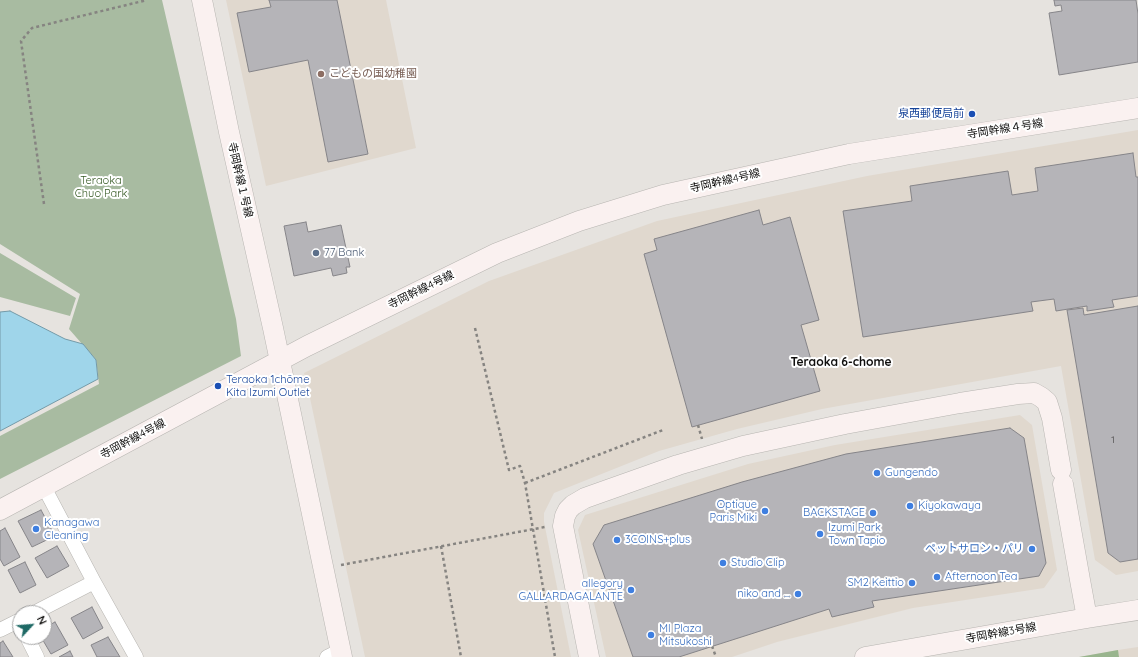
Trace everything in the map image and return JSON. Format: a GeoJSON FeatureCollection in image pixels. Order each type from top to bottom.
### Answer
{"type":"FeatureCollection","features":[{"type":"Feature","properties":{"kind":"street","name":"寺岡幹線１号線"},"geometry":{"type":"LineString","coordinates":[[202,0],[229,132],[280,360],[337,655]]}},
{"type":"Feature","properties":{"kind":"street","name":"寺岡幹線４号線"},"geometry":{"type":"LineString","coordinates":[[873,150],[1138,108]]}},
{"type":"Feature","properties":{"kind":"street","name":"寺岡幹線4号線"},"geometry":{"type":"LineString","coordinates":[[0,510],[280,360],[497,253],[579,221],[663,195],[873,150]]}},
{"type":"Feature","properties":{"kind":"street"},"geometry":{"type":"LineString","coordinates":[[589,657],[563,526],[565,516],[573,505],[585,498],[678,465],[742,446],[845,424],[960,403],[1023,394],[1034,394],[1041,397],[1047,402],[1052,418],[1087,618]]}},
{"type":"Feature","properties":{"kind":"street"},"geometry":{"type":"LineString","coordinates":[[44,487],[94,582],[136,657]]}},
{"type":"Feature","properties":{"kind":"street"},"geometry":{"type":"LineString","coordinates":[[49,605],[94,582]]}},
{"type":"Feature","properties":{"kind":"street","name":"寺岡幹線3号線"},"geometry":{"type":"LineString","coordinates":[[865,657],[1138,610]]}},
{"type":"Feature","properties":{"kind":"street"},"geometry":{"type":"LineString","coordinates":[[0,630],[12,625]]}},
{"type":"Feature","properties":{"kind":"street"},"geometry":{"type":"LineString","coordinates":[[31,645],[37,657]]}},
{"type":"Feature","properties":{"kind":"path"},"geometry":{"type":"LineString","coordinates":[[44,204],[21,41],[32,28],[147,0]]}},
{"type":"Feature","properties":{"kind":"path"},"geometry":{"type":"LineString","coordinates":[[475,328],[509,470],[520,466],[525,483],[554,657]]}},
{"type":"Feature","properties":{"kind":"path"},"geometry":{"type":"LineString","coordinates":[[698,425],[703,442]]}},
{"type":"Feature","properties":{"kind":"path"},"geometry":{"type":"LineString","coordinates":[[525,483],[663,430]]}},
{"type":"Feature","properties":{"kind":"path"},"geometry":{"type":"LineString","coordinates":[[339,566],[544,527]]}},
{"type":"Feature","properties":{"kind":"path"},"geometry":{"type":"LineString","coordinates":[[441,546],[461,657]]}},
{"type":"Feature","properties":{"kind":"path"},"geometry":{"type":"LineString","coordinates":[[712,646],[716,657]]}},
{"type":"Feature","properties":{"kind":"shaded area","name":"こどもの国幼稚園"},"geometry":{"type":"Polygon","coordinates":[[[226,0],[386,0],[416,148],[266,186],[226,0]]]}},
{"type":"Feature","properties":{"kind":"shaded area"},"geometry":{"type":"Polygon","coordinates":[[[1138,130],[1138,571],[1116,575],[1095,560],[1061,366],[822,409],[737,429],[659,451],[554,493],[544,513],[544,522],[571,657],[365,657],[304,373],[489,281],[657,221],[867,176],[1138,130]]]}},
{"type":"Feature","properties":{"kind":"shaded area","name":"Izumi Park Town Tapio"},"geometry":{"type":"Polygon","coordinates":[[[1020,415],[1032,425],[1057,570],[1044,588],[913,608],[777,642],[732,657],[606,657],[578,530],[585,515],[748,464],[835,445],[1020,415]]]}},
{"type":"Feature","properties":{"kind":"shaded area"},"geometry":{"type":"Polygon","coordinates":[[[1138,647],[1138,657],[1079,657],[1118,650],[1138,647]]]}},
{"type":"Feature","properties":{"kind":"green space","name":"Teraoka Chuo Park"},"geometry":{"type":"Polygon","coordinates":[[[0,0],[162,0],[236,319],[241,356],[0,479],[0,436],[99,384],[96,360],[69,329],[80,294],[0,244],[0,0]]]}},
{"type":"Feature","properties":{"kind":"green space"},"geometry":{"type":"Polygon","coordinates":[[[0,253],[76,298],[70,316],[0,297],[0,253]]]}},
{"type":"Feature","properties":{"kind":"green space"},"geometry":{"type":"Polygon","coordinates":[[[1118,650],[1119,657],[1079,657],[1118,650]]]}},
{"type":"Feature","properties":{"kind":"water"},"geometry":{"type":"Polygon","coordinates":[[[10,311],[65,339],[83,344],[96,360],[98,379],[0,431],[0,312],[10,311]]]}},
{"type":"Feature","properties":{"kind":"building"},"geometry":{"type":"Polygon","coordinates":[[[269,0],[337,0],[368,154],[328,162],[308,60],[249,72],[237,13],[271,7],[269,0]]]}},
{"type":"Feature","properties":{"kind":"building"},"geometry":{"type":"Polygon","coordinates":[[[1054,0],[1136,0],[1138,14],[1138,62],[1059,75],[1049,13],[1062,11],[1061,5],[1055,6],[1054,0]]]}},
{"type":"Feature","properties":{"kind":"building"},"geometry":{"type":"Polygon","coordinates":[[[1133,153],[1136,177],[1138,177],[1138,296],[1112,300],[1114,307],[1087,311],[1087,306],[1056,311],[1054,299],[1031,302],[1033,311],[863,337],[843,211],[912,201],[910,186],[1008,171],[1012,195],[1038,191],[1035,168],[1133,153]]]}},
{"type":"Feature","properties":{"kind":"building"},"geometry":{"type":"Polygon","coordinates":[[[759,210],[763,225],[790,217],[819,320],[801,325],[820,391],[692,427],[644,254],[657,250],[654,239],[759,210]]]}},
{"type":"Feature","properties":{"kind":"building"},"geometry":{"type":"Polygon","coordinates":[[[306,222],[308,232],[341,225],[350,267],[346,267],[347,273],[333,276],[331,268],[294,276],[284,226],[306,222]]]}},
{"type":"Feature","properties":{"kind":"building"},"geometry":{"type":"Polygon","coordinates":[[[1138,306],[1138,559],[1120,562],[1108,553],[1067,310],[1083,308],[1084,315],[1138,306]]]}},
{"type":"Feature","properties":{"kind":"building","name":"Izumi Park Town Tapio"},"geometry":{"type":"Polygon","coordinates":[[[1010,428],[1024,438],[1046,563],[1039,576],[872,601],[874,607],[832,617],[829,609],[679,657],[633,657],[593,544],[604,525],[742,482],[846,454],[1010,428]]]}},
{"type":"Feature","properties":{"kind":"building"},"geometry":{"type":"Polygon","coordinates":[[[41,510],[55,536],[32,547],[18,521],[41,510]]]}},
{"type":"Feature","properties":{"kind":"building"},"geometry":{"type":"Polygon","coordinates":[[[5,528],[20,557],[4,566],[0,559],[0,531],[5,528]]]}},
{"type":"Feature","properties":{"kind":"building"},"geometry":{"type":"Polygon","coordinates":[[[57,546],[69,566],[47,578],[35,558],[57,546]]]}},
{"type":"Feature","properties":{"kind":"building"},"geometry":{"type":"Polygon","coordinates":[[[25,562],[36,585],[20,593],[8,570],[25,562]]]}},
{"type":"Feature","properties":{"kind":"building"},"geometry":{"type":"Polygon","coordinates":[[[92,607],[103,628],[83,639],[71,618],[92,607]]]}},
{"type":"Feature","properties":{"kind":"building"},"geometry":{"type":"Polygon","coordinates":[[[55,622],[68,645],[51,654],[46,645],[52,645],[52,624],[55,622]]]}},
{"type":"Feature","properties":{"kind":"building"},"geometry":{"type":"Polygon","coordinates":[[[108,637],[120,657],[97,657],[91,645],[108,637]]]}},
{"type":"Feature","properties":{"kind":"building"},"geometry":{"type":"Polygon","coordinates":[[[3,641],[13,657],[0,657],[0,643],[3,641]]]}},
{"type":"Feature","properties":{"kind":"building"},"geometry":{"type":"Polygon","coordinates":[[[70,651],[73,657],[59,657],[70,651]]]}},
{"type":"Feature","properties":{"kind":"place","name":"こどもの国幼稚園"},"geometry":{"type":"Point","coordinates":[321,74]}},
{"type":"Feature","properties":{"kind":"place","name":"泉西郵便局前"},"geometry":{"type":"Point","coordinates":[972,114]}},
{"type":"Feature","properties":{"kind":"place","name":"77 Bank"},"geometry":{"type":"Point","coordinates":[316,253]}},
{"type":"Feature","properties":{"kind":"place","name":"Teraoka 1chōme Kita Izumi Outlet"},"geometry":{"type":"Point","coordinates":[218,386]}},
{"type":"Feature","properties":{"kind":"place","name":"Gungendo"},"geometry":{"type":"Point","coordinates":[877,473]}},
{"type":"Feature","properties":{"kind":"place","name":"Kiyokawaya"},"geometry":{"type":"Point","coordinates":[910,506]}},
{"type":"Feature","properties":{"kind":"place","name":"Optique Paris Miki"},"geometry":{"type":"Point","coordinates":[765,511]}},
{"type":"Feature","properties":{"kind":"place","name":"BACKSTAGE"},"geometry":{"type":"Point","coordinates":[873,513]}},
{"type":"Feature","properties":{"kind":"place","name":"Kanagawa Cleaning"},"geometry":{"type":"Point","coordinates":[36,529]}},
{"type":"Feature","properties":{"kind":"place","name":"Izumi Park Town Tapio"},"geometry":{"type":"Point","coordinates":[820,534]}},
{"type":"Feature","properties":{"kind":"place","name":"3COINS+plus"},"geometry":{"type":"Point","coordinates":[617,540]}},
{"type":"Feature","properties":{"kind":"place","name":"ペットサロン・パリ"},"geometry":{"type":"Point","coordinates":[1032,549]}},
{"type":"Feature","properties":{"kind":"place","name":"Studio Clip"},"geometry":{"type":"Point","coordinates":[723,563]}},
{"type":"Feature","properties":{"kind":"place","name":"Afternoon Tea"},"geometry":{"type":"Point","coordinates":[937,577]}},
{"type":"Feature","properties":{"kind":"place","name":"SM2 Keittio"},"geometry":{"type":"Point","coordinates":[912,583]}},
{"type":"Feature","properties":{"kind":"place","name":"allegory GALLARDAGALANTE"},"geometry":{"type":"Point","coordinates":[631,590]}},
{"type":"Feature","properties":{"kind":"place","name":"niko and ..."},"geometry":{"type":"Point","coordinates":[798,594]}},
{"type":"Feature","properties":{"kind":"place","name":"Ml Plaza Mitsukoshi"},"geometry":{"type":"Point","coordinates":[651,635]}},
{"type":"Feature","properties":{"kind":"district","name":"Teraoka 6-chome"},"geometry":{"type":"Point","coordinates":[841,362]}}]}
